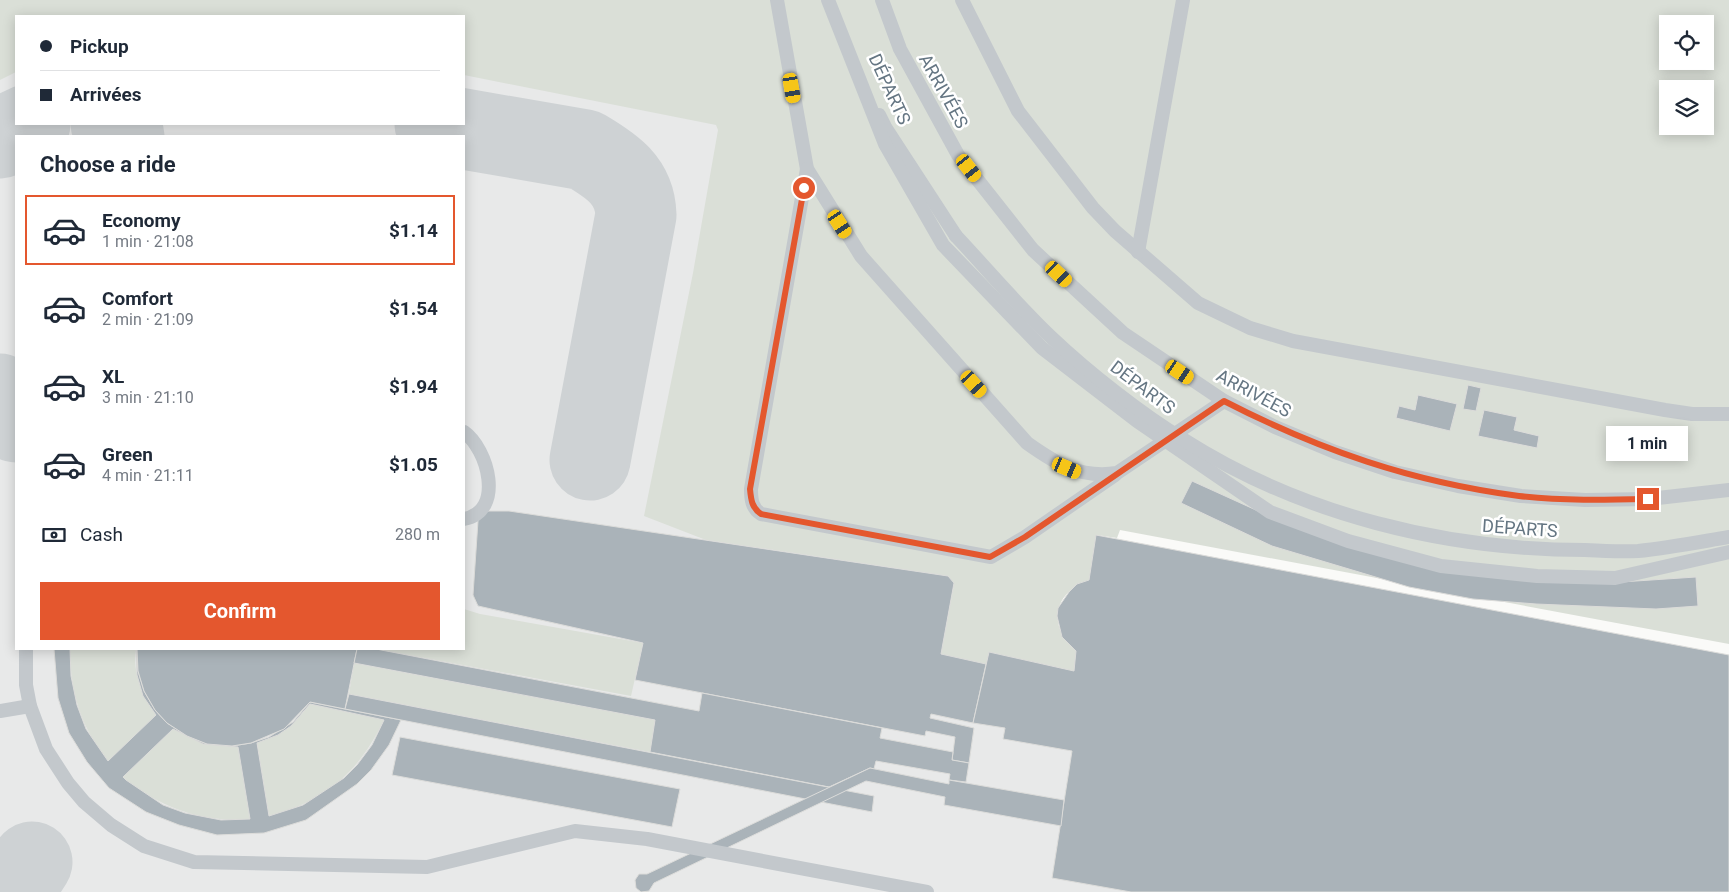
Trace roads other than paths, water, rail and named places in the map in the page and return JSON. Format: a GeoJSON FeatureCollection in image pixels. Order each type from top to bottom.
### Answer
{"type":"FeatureCollection","features":[{"type":"Feature","properties":{"kind":"lane"},"geometry":{"type":"LineString","coordinates":[[777,0],[807,169],[750,489],[756,510],[761,514],[990,557],[1025,537],[1224,401]]}},
{"type":"Feature","properties":{"kind":"lane"},"geometry":{"type":"LineString","coordinates":[[829,0],[885,144],[943,245],[1042,348],[1137,421],[1270,512],[1348,541],[1441,566],[1537,576],[1616,578],[1729,552]]}},
{"type":"Feature","properties":{"kind":"lane","name":"DÉPARTS"},"geometry":{"type":"LineString","coordinates":[[829,0],[885,127],[956,236],[1053,338],[1121,395],[1184,441],[1270,487],[1324,508],[1378,523],[1478,544],[1554,550],[1636,551],[1729,538]]}},
{"type":"Feature","properties":{"kind":"lane","name":"ARRIVÉES"},"geometry":{"type":"LineString","coordinates":[[882,0],[900,49],[958,155],[1033,250],[1123,333],[1224,401],[1275,428],[1335,452],[1395,472],[1458,486],[1521,496],[1585,500],[1648,499],[1729,490]]}},
{"type":"Feature","properties":{"kind":"lane"},"geometry":{"type":"LineString","coordinates":[[962,0],[1018,111],[1047,151],[1093,208],[1138,252],[1198,303],[1250,328],[1293,341],[1665,410],[1692,414],[1729,414]]}},
{"type":"Feature","properties":{"kind":"lane"},"geometry":{"type":"LineString","coordinates":[[1138,252],[1183,0]]}},
{"type":"Feature","properties":{"kind":"lane"},"geometry":{"type":"LineString","coordinates":[[807,169],[861,256],[1026,443],[1054,462],[1080,473],[1101,476],[1117,473]]}},
{"type":"Feature","properties":{"kind":"lane"},"geometry":{"type":"LineString","coordinates":[[465,433],[475,442],[485,460],[489,493],[485,503],[476,513],[465,519]]}},
{"type":"Feature","properties":{"kind":"lane"},"geometry":{"type":"LineString","coordinates":[[26,650],[26,685],[30,706],[46,749],[68,783],[84,802],[110,825],[144,846],[194,862],[427,867],[575,831],[646,838],[927,892]]}},
{"type":"Feature","properties":{"kind":"lane"},"geometry":{"type":"LineString","coordinates":[[0,711],[30,706]]}}]}
